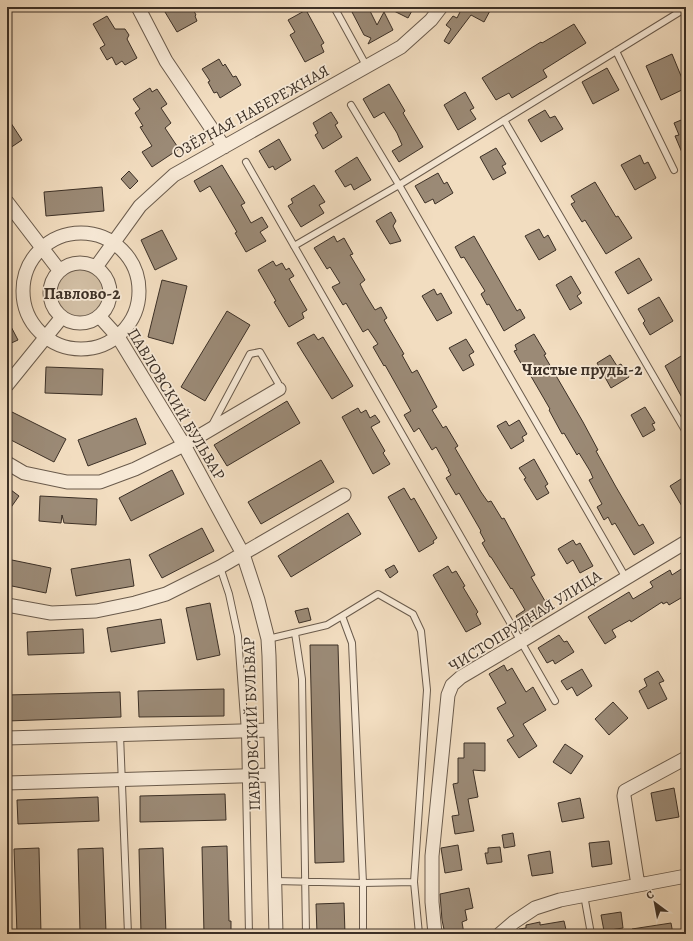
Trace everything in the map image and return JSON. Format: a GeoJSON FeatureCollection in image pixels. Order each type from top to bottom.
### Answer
{"type":"FeatureCollection","features":[{"type":"Feature","properties":{"kind":"street"},"geometry":{"type":"LineString","coordinates":[[138,7],[166,61],[224,147]]}},
{"type":"Feature","properties":{"kind":"street","name":"ОЗЁРНАЯ НАБЕРЕЖНАЯ"},"geometry":{"type":"LineString","coordinates":[[96,267],[140,206],[174,175],[401,47],[431,20],[441,7]]}},
{"type":"Feature","properties":{"kind":"street"},"geometry":{"type":"LineString","coordinates":[[7,202],[60,270]]}},
{"type":"Feature","properties":{"kind":"street"},"geometry":{"type":"LineString","coordinates":[[77,232],[96,234],[114,241],[127,254],[133,264],[140,288],[138,306],[130,323],[118,337],[105,345],[90,349],[75,349],[60,346],[45,337],[32,323],[24,304],[23,283],[29,263],[42,247],[58,236],[77,232]]}},
{"type":"Feature","properties":{"kind":"street"},"geometry":{"type":"LineString","coordinates":[[77,262],[87,263],[96,267],[105,275],[110,285],[110,297],[107,308],[91,321],[81,323],[70,322],[54,309],[50,300],[50,289],[53,279],[60,270],[77,262]]}},
{"type":"Feature","properties":{"kind":"street","name":"ПАВЛОВСКИЙ БУЛЬВАР"},"geometry":{"type":"LineString","coordinates":[[99,316],[118,337],[184,445],[243,554],[258,600],[268,639],[276,934]]}},
{"type":"Feature","properties":{"kind":"street"},"geometry":{"type":"LineString","coordinates":[[7,385],[62,317]]}},
{"type":"Feature","properties":{"kind":"street"},"geometry":{"type":"LineString","coordinates":[[7,463],[24,473],[67,482],[100,482],[134,470],[184,445],[279,389]]}},
{"type":"Feature","properties":{"kind":"street"},"geometry":{"type":"LineString","coordinates":[[7,605],[51,613],[96,611],[135,603],[166,594],[220,567],[344,495]]}},
{"type":"Feature","properties":{"kind":"street","name":"ЧИСТОПРУДНАЯ УЛИЦА"},"geometry":{"type":"LineString","coordinates":[[434,934],[432,856],[448,695],[452,685],[461,677],[686,542]]}},
{"type":"Feature","properties":{"kind":"street"},"geometry":{"type":"LineString","coordinates":[[7,738],[245,732],[271,730]]}},
{"type":"Feature","properties":{"kind":"street"},"geometry":{"type":"LineString","coordinates":[[638,885],[624,796],[625,791],[686,758]]}},
{"type":"Feature","properties":{"kind":"street"},"geometry":{"type":"LineString","coordinates":[[7,782],[271,775]]}},
{"type":"Feature","properties":{"kind":"street"},"geometry":{"type":"LineString","coordinates":[[500,934],[514,922],[535,908],[560,900],[686,876]]}},
{"type":"Feature","properties":{"kind":"lane"},"geometry":{"type":"LineString","coordinates":[[334,7],[367,67]]}},
{"type":"Feature","properties":{"kind":"lane"},"geometry":{"type":"LineString","coordinates":[[294,246],[399,185],[686,8]]}},
{"type":"Feature","properties":{"kind":"lane"},"geometry":{"type":"LineString","coordinates":[[616,51],[674,170]]}},
{"type":"Feature","properties":{"kind":"lane"},"geometry":{"type":"LineString","coordinates":[[352,105],[626,578]]}},
{"type":"Feature","properties":{"kind":"lane"},"geometry":{"type":"LineString","coordinates":[[504,120],[686,432]]}},
{"type":"Feature","properties":{"kind":"lane"},"geometry":{"type":"LineString","coordinates":[[246,162],[555,701]]}},
{"type":"Feature","properties":{"kind":"lane"},"geometry":{"type":"LineString","coordinates":[[209,430],[250,354],[260,352],[278,383],[279,389]]}},
{"type":"Feature","properties":{"kind":"lane"},"geometry":{"type":"LineString","coordinates":[[220,567],[229,594],[238,636],[245,732],[249,934]]}},
{"type":"Feature","properties":{"kind":"lane"},"geometry":{"type":"LineString","coordinates":[[268,639],[327,625],[378,594],[413,614],[421,631],[427,690],[414,882],[418,934]]}},
{"type":"Feature","properties":{"kind":"lane"},"geometry":{"type":"LineString","coordinates":[[342,616],[352,643],[363,883],[363,934]]}},
{"type":"Feature","properties":{"kind":"lane"},"geometry":{"type":"LineString","coordinates":[[295,633],[302,679],[306,934]]}},
{"type":"Feature","properties":{"kind":"lane"},"geometry":{"type":"LineString","coordinates":[[120,735],[128,934]]}},
{"type":"Feature","properties":{"kind":"lane"},"geometry":{"type":"LineString","coordinates":[[275,881],[363,883],[414,882]]}},
{"type":"Feature","properties":{"kind":"lane"},"geometry":{"type":"LineString","coordinates":[[584,895],[591,934]]}},
{"type":"Feature","properties":{"kind":"shaded area"},"geometry":{"type":"Polygon","coordinates":[[[81,268],[91,270],[99,275],[104,283],[106,293],[104,303],[99,311],[91,316],[81,318],[71,316],[63,311],[58,303],[56,293],[58,283],[63,275],[71,270],[81,268]]]}},
{"type":"Feature","properties":{"kind":"building"},"geometry":{"type":"Polygon","coordinates":[[[162,7],[192,7],[197,21],[177,32],[162,7]]]}},
{"type":"Feature","properties":{"kind":"building"},"geometry":{"type":"Polygon","coordinates":[[[362,7],[368,7],[377,25],[384,12],[393,30],[368,44],[371,38],[364,35],[352,12],[362,7]]]}},
{"type":"Feature","properties":{"kind":"building"},"geometry":{"type":"Polygon","coordinates":[[[386,7],[414,7],[408,18],[386,7]]]}},
{"type":"Feature","properties":{"kind":"building"},"geometry":{"type":"Polygon","coordinates":[[[457,7],[492,7],[484,22],[471,15],[449,44],[444,41],[451,29],[446,25],[453,16],[457,18],[461,10],[457,7]]]}},
{"type":"Feature","properties":{"kind":"building"},"geometry":{"type":"Polygon","coordinates":[[[306,10],[324,43],[321,45],[324,52],[305,62],[290,35],[295,32],[288,20],[306,10]]]}},
{"type":"Feature","properties":{"kind":"building"},"geometry":{"type":"Polygon","coordinates":[[[107,16],[115,29],[125,29],[129,35],[127,39],[137,58],[125,65],[122,61],[116,65],[112,57],[107,60],[100,48],[105,45],[93,24],[107,16]]]}},
{"type":"Feature","properties":{"kind":"building"},"geometry":{"type":"Polygon","coordinates":[[[574,24],[586,43],[543,70],[547,77],[512,98],[509,93],[496,100],[482,78],[574,24]]]}},
{"type":"Feature","properties":{"kind":"building"},"geometry":{"type":"Polygon","coordinates":[[[672,54],[686,88],[661,100],[646,66],[672,54]]]}},
{"type":"Feature","properties":{"kind":"building"},"geometry":{"type":"Polygon","coordinates":[[[219,59],[223,66],[225,64],[233,77],[236,76],[241,85],[220,98],[217,92],[214,93],[208,82],[210,81],[202,69],[219,59]]]}},
{"type":"Feature","properties":{"kind":"building"},"geometry":{"type":"Polygon","coordinates":[[[607,68],[619,90],[593,104],[582,82],[607,68]]]}},
{"type":"Feature","properties":{"kind":"building"},"geometry":{"type":"Polygon","coordinates":[[[389,84],[405,111],[403,113],[423,147],[399,162],[392,151],[402,145],[397,133],[384,112],[374,118],[363,99],[389,84]]]}},
{"type":"Feature","properties":{"kind":"building"},"geometry":{"type":"Polygon","coordinates":[[[150,88],[152,92],[157,89],[167,104],[161,108],[171,123],[165,128],[179,149],[152,167],[142,152],[152,146],[140,127],[143,126],[135,113],[140,109],[133,99],[150,88]]]}},
{"type":"Feature","properties":{"kind":"building"},"geometry":{"type":"Polygon","coordinates":[[[465,92],[474,108],[470,110],[476,119],[458,130],[444,105],[465,92]]]}},
{"type":"Feature","properties":{"kind":"building"},"geometry":{"type":"Polygon","coordinates":[[[545,110],[550,118],[555,116],[563,129],[541,142],[528,120],[545,110]]]}},
{"type":"Feature","properties":{"kind":"building"},"geometry":{"type":"Polygon","coordinates":[[[331,112],[338,123],[335,125],[342,137],[323,149],[315,135],[318,133],[313,123],[331,112]]]}},
{"type":"Feature","properties":{"kind":"building"},"geometry":{"type":"Polygon","coordinates":[[[7,117],[22,140],[7,150],[7,117]]]}},
{"type":"Feature","properties":{"kind":"building"},"geometry":{"type":"Polygon","coordinates":[[[686,118],[686,162],[675,136],[679,135],[674,123],[686,118]]]}},
{"type":"Feature","properties":{"kind":"building"},"geometry":{"type":"Polygon","coordinates":[[[279,139],[291,160],[275,170],[273,166],[269,168],[259,151],[279,139]]]}},
{"type":"Feature","properties":{"kind":"building"},"geometry":{"type":"Polygon","coordinates":[[[496,148],[506,164],[502,166],[506,173],[493,180],[480,157],[496,148]]]}},
{"type":"Feature","properties":{"kind":"building"},"geometry":{"type":"Polygon","coordinates":[[[640,155],[644,164],[648,162],[656,178],[635,190],[621,165],[640,155]]]}},
{"type":"Feature","properties":{"kind":"building"},"geometry":{"type":"Polygon","coordinates":[[[357,157],[371,180],[354,190],[351,184],[345,187],[335,171],[357,157]]]}},
{"type":"Feature","properties":{"kind":"building"},"geometry":{"type":"Polygon","coordinates":[[[222,165],[245,203],[241,205],[251,223],[262,217],[268,227],[260,232],[266,241],[246,252],[235,233],[237,232],[210,186],[200,192],[194,181],[222,165]]]}},
{"type":"Feature","properties":{"kind":"building"},"geometry":{"type":"Polygon","coordinates":[[[129,171],[138,181],[130,189],[121,179],[129,171]]]}},
{"type":"Feature","properties":{"kind":"building"},"geometry":{"type":"Polygon","coordinates":[[[438,173],[444,184],[447,182],[453,193],[435,204],[433,199],[425,203],[415,186],[438,173]]]}},
{"type":"Feature","properties":{"kind":"building"},"geometry":{"type":"Polygon","coordinates":[[[595,182],[616,217],[618,216],[632,238],[606,254],[585,220],[582,222],[571,204],[575,202],[571,196],[595,182]]]}},
{"type":"Feature","properties":{"kind":"building"},"geometry":{"type":"Polygon","coordinates":[[[314,185],[325,202],[319,205],[324,213],[301,227],[288,206],[293,203],[291,199],[314,185]]]}},
{"type":"Feature","properties":{"kind":"building"},"geometry":{"type":"Polygon","coordinates":[[[102,187],[104,211],[46,216],[44,192],[102,187]]]}},
{"type":"Feature","properties":{"kind":"building"},"geometry":{"type":"Polygon","coordinates":[[[391,212],[396,221],[393,226],[401,241],[390,244],[376,221],[391,212]]]}},
{"type":"Feature","properties":{"kind":"building"},"geometry":{"type":"Polygon","coordinates":[[[539,229],[544,238],[548,235],[556,250],[539,260],[525,236],[539,229]]]}},
{"type":"Feature","properties":{"kind":"building"},"geometry":{"type":"Polygon","coordinates":[[[162,230],[177,259],[155,270],[141,240],[162,230]]]}},
{"type":"Feature","properties":{"kind":"building"},"geometry":{"type":"Polygon","coordinates":[[[334,236],[337,242],[344,238],[353,254],[350,255],[365,280],[360,284],[364,292],[375,310],[381,307],[387,318],[384,320],[404,354],[402,355],[412,373],[417,370],[437,407],[432,410],[443,428],[446,426],[458,446],[455,448],[481,492],[488,502],[491,501],[502,519],[504,518],[535,575],[531,577],[545,601],[547,599],[552,608],[522,626],[516,616],[525,610],[482,543],[485,541],[480,532],[481,531],[459,493],[456,495],[446,478],[451,475],[449,470],[436,447],[432,450],[419,428],[414,432],[404,415],[411,411],[373,347],[378,344],[368,329],[363,332],[346,303],[343,305],[332,287],[340,283],[330,267],[327,269],[314,248],[334,236]]]}},
{"type":"Feature","properties":{"kind":"building"},"geometry":{"type":"Polygon","coordinates":[[[474,236],[517,311],[520,309],[525,318],[504,331],[489,304],[487,305],[481,294],[485,291],[464,257],[461,258],[455,247],[474,236]]]}},
{"type":"Feature","properties":{"kind":"building"},"geometry":{"type":"Polygon","coordinates":[[[639,258],[652,280],[628,294],[615,272],[639,258]]]}},
{"type":"Feature","properties":{"kind":"building"},"geometry":{"type":"Polygon","coordinates":[[[273,261],[276,266],[282,263],[286,270],[289,268],[294,276],[289,279],[307,310],[302,313],[304,318],[289,327],[274,302],[276,301],[258,270],[273,261]]]}},
{"type":"Feature","properties":{"kind":"building"},"geometry":{"type":"Polygon","coordinates":[[[571,276],[581,293],[577,296],[582,303],[570,310],[556,285],[571,276]]]}},
{"type":"Feature","properties":{"kind":"building"},"geometry":{"type":"Polygon","coordinates":[[[162,280],[187,286],[173,344],[148,337],[162,280]]]}},
{"type":"Feature","properties":{"kind":"building"},"geometry":{"type":"Polygon","coordinates":[[[434,289],[437,295],[441,293],[452,313],[437,321],[422,296],[434,289]]]}},
{"type":"Feature","properties":{"kind":"building"},"geometry":{"type":"Polygon","coordinates":[[[659,297],[673,321],[650,335],[643,323],[645,321],[638,309],[659,297]]]}},
{"type":"Feature","properties":{"kind":"building"},"geometry":{"type":"Polygon","coordinates":[[[227,311],[250,325],[205,401],[181,387],[227,311]]]}},
{"type":"Feature","properties":{"kind":"building"},"geometry":{"type":"Polygon","coordinates":[[[7,319],[18,340],[7,345],[7,319]]]}},
{"type":"Feature","properties":{"kind":"building"},"geometry":{"type":"Polygon","coordinates":[[[314,334],[318,340],[323,337],[353,386],[332,399],[297,343],[314,334]]]}},
{"type":"Feature","properties":{"kind":"building"},"geometry":{"type":"Polygon","coordinates":[[[534,334],[546,354],[544,355],[583,422],[598,450],[596,451],[616,487],[639,526],[643,524],[654,543],[634,555],[615,523],[612,525],[608,517],[604,520],[597,507],[602,504],[589,480],[593,478],[590,471],[579,453],[577,455],[564,433],[562,434],[549,410],[550,409],[525,366],[523,367],[514,351],[517,350],[515,345],[534,334]]]}},
{"type":"Feature","properties":{"kind":"building"},"geometry":{"type":"Polygon","coordinates":[[[466,339],[474,352],[469,355],[474,365],[463,371],[449,348],[466,339]]]}},
{"type":"Feature","properties":{"kind":"building"},"geometry":{"type":"Polygon","coordinates":[[[686,353],[686,405],[665,366],[686,353]]]}},
{"type":"Feature","properties":{"kind":"building"},"geometry":{"type":"Polygon","coordinates":[[[610,355],[617,366],[621,364],[629,377],[611,388],[597,363],[610,355]]]}},
{"type":"Feature","properties":{"kind":"building"},"geometry":{"type":"Polygon","coordinates":[[[46,367],[103,369],[102,395],[45,393],[46,367]]]}},
{"type":"Feature","properties":{"kind":"building"},"geometry":{"type":"Polygon","coordinates":[[[287,401],[300,423],[227,466],[214,445],[287,401]]]}},
{"type":"Feature","properties":{"kind":"building"},"geometry":{"type":"Polygon","coordinates":[[[645,407],[655,423],[652,424],[655,430],[643,437],[631,415],[645,407]]]}},
{"type":"Feature","properties":{"kind":"building"},"geometry":{"type":"Polygon","coordinates":[[[358,408],[361,413],[366,410],[370,418],[375,415],[380,422],[371,427],[385,451],[383,453],[390,464],[373,474],[342,417],[358,408]]]}},
{"type":"Feature","properties":{"kind":"building"},"geometry":{"type":"Polygon","coordinates":[[[12,412],[66,439],[54,462],[7,438],[7,421],[12,412]]]}},
{"type":"Feature","properties":{"kind":"building"},"geometry":{"type":"Polygon","coordinates":[[[136,418],[146,444],[88,466],[78,440],[136,418]]]}},
{"type":"Feature","properties":{"kind":"building"},"geometry":{"type":"Polygon","coordinates":[[[519,420],[527,434],[522,437],[524,441],[511,449],[497,426],[506,421],[509,426],[519,420]]]}},
{"type":"Feature","properties":{"kind":"building"},"geometry":{"type":"Polygon","coordinates":[[[534,459],[548,484],[545,486],[549,493],[537,500],[519,468],[534,459]]]}},
{"type":"Feature","properties":{"kind":"building"},"geometry":{"type":"Polygon","coordinates":[[[321,460],[334,482],[261,524],[248,502],[321,460]]]}},
{"type":"Feature","properties":{"kind":"building"},"geometry":{"type":"Polygon","coordinates":[[[172,470],[184,494],[131,521],[119,498],[172,470]]]}},
{"type":"Feature","properties":{"kind":"building"},"geometry":{"type":"Polygon","coordinates":[[[681,479],[686,487],[686,513],[670,486],[681,479]]]}},
{"type":"Feature","properties":{"kind":"building"},"geometry":{"type":"Polygon","coordinates":[[[7,487],[19,496],[7,513],[7,487]]]}},
{"type":"Feature","properties":{"kind":"building"},"geometry":{"type":"Polygon","coordinates":[[[404,488],[411,500],[414,498],[437,538],[433,541],[434,543],[419,552],[388,497],[404,488]]]}},
{"type":"Feature","properties":{"kind":"building"},"geometry":{"type":"Polygon","coordinates":[[[40,496],[97,499],[96,525],[64,523],[62,515],[61,523],[39,521],[40,496]]]}},
{"type":"Feature","properties":{"kind":"building"},"geometry":{"type":"Polygon","coordinates":[[[348,513],[361,534],[291,577],[278,556],[348,513]]]}},
{"type":"Feature","properties":{"kind":"building"},"geometry":{"type":"Polygon","coordinates":[[[202,528],[214,551],[162,578],[149,555],[202,528]]]}},
{"type":"Feature","properties":{"kind":"building"},"geometry":{"type":"Polygon","coordinates":[[[573,540],[576,545],[580,543],[593,566],[580,573],[573,560],[567,564],[558,549],[573,540]]]}},
{"type":"Feature","properties":{"kind":"building"},"geometry":{"type":"Polygon","coordinates":[[[7,559],[51,568],[46,593],[7,585],[7,559]]]}},
{"type":"Feature","properties":{"kind":"building"},"geometry":{"type":"Polygon","coordinates":[[[130,559],[134,586],[76,596],[71,569],[130,559]]]}},
{"type":"Feature","properties":{"kind":"building"},"geometry":{"type":"Polygon","coordinates":[[[394,565],[398,572],[390,578],[385,570],[394,565]]]}},
{"type":"Feature","properties":{"kind":"building"},"geometry":{"type":"Polygon","coordinates":[[[448,566],[452,573],[456,571],[465,586],[463,587],[478,612],[476,614],[481,624],[466,632],[433,575],[448,566]]]}},
{"type":"Feature","properties":{"kind":"building"},"geometry":{"type":"Polygon","coordinates":[[[686,566],[686,595],[669,605],[667,602],[663,604],[662,602],[631,622],[630,620],[612,630],[616,637],[605,644],[588,617],[629,592],[633,599],[653,587],[650,582],[670,570],[672,575],[686,566]]]}},
{"type":"Feature","properties":{"kind":"building"},"geometry":{"type":"Polygon","coordinates":[[[210,603],[220,655],[197,660],[186,608],[210,603]]]}},
{"type":"Feature","properties":{"kind":"building"},"geometry":{"type":"Polygon","coordinates":[[[308,608],[311,620],[299,623],[295,611],[308,608]]]}},
{"type":"Feature","properties":{"kind":"building"},"geometry":{"type":"Polygon","coordinates":[[[161,619],[165,643],[111,652],[107,628],[161,619]]]}},
{"type":"Feature","properties":{"kind":"building"},"geometry":{"type":"Polygon","coordinates":[[[83,629],[84,653],[28,655],[27,632],[83,629]]]}},
{"type":"Feature","properties":{"kind":"building"},"geometry":{"type":"Polygon","coordinates":[[[559,635],[564,642],[567,641],[574,652],[555,664],[553,660],[547,663],[538,648],[559,635]]]}},
{"type":"Feature","properties":{"kind":"building"},"geometry":{"type":"Polygon","coordinates":[[[310,645],[338,645],[344,862],[315,863],[310,645]]]}},
{"type":"Feature","properties":{"kind":"building"},"geometry":{"type":"Polygon","coordinates":[[[504,665],[507,671],[512,668],[526,692],[533,687],[546,710],[523,724],[537,746],[519,758],[507,740],[514,736],[497,708],[506,703],[489,674],[504,665]]]}},
{"type":"Feature","properties":{"kind":"building"},"geometry":{"type":"Polygon","coordinates":[[[582,669],[592,686],[577,696],[572,687],[567,690],[561,681],[582,669]]]}},
{"type":"Feature","properties":{"kind":"building"},"geometry":{"type":"Polygon","coordinates":[[[658,671],[664,681],[659,683],[667,699],[648,709],[639,691],[647,686],[644,679],[658,671]]]}},
{"type":"Feature","properties":{"kind":"building"},"geometry":{"type":"Polygon","coordinates":[[[224,689],[224,716],[139,717],[138,691],[224,689]]]}},
{"type":"Feature","properties":{"kind":"building"},"geometry":{"type":"Polygon","coordinates":[[[120,692],[121,717],[7,721],[7,695],[120,692]]]}},
{"type":"Feature","properties":{"kind":"building"},"geometry":{"type":"Polygon","coordinates":[[[613,702],[628,718],[609,735],[595,719],[613,702]]]}},
{"type":"Feature","properties":{"kind":"building"},"geometry":{"type":"Polygon","coordinates":[[[464,743],[485,743],[485,771],[473,770],[478,797],[468,799],[474,831],[455,834],[452,816],[459,815],[453,784],[458,783],[458,758],[464,758],[464,743]]]}},
{"type":"Feature","properties":{"kind":"building"},"geometry":{"type":"Polygon","coordinates":[[[565,744],[583,756],[571,774],[553,762],[565,744]]]}},
{"type":"Feature","properties":{"kind":"building"},"geometry":{"type":"Polygon","coordinates":[[[674,788],[679,817],[656,821],[651,793],[674,788]]]}},
{"type":"Feature","properties":{"kind":"building"},"geometry":{"type":"Polygon","coordinates":[[[225,794],[226,820],[140,822],[140,796],[225,794]]]}},
{"type":"Feature","properties":{"kind":"building"},"geometry":{"type":"Polygon","coordinates":[[[98,797],[99,821],[18,824],[17,800],[98,797]]]}},
{"type":"Feature","properties":{"kind":"building"},"geometry":{"type":"Polygon","coordinates":[[[580,798],[584,818],[562,822],[558,803],[580,798]]]}},
{"type":"Feature","properties":{"kind":"building"},"geometry":{"type":"Polygon","coordinates":[[[513,833],[515,846],[504,848],[502,835],[513,833]]]}},
{"type":"Feature","properties":{"kind":"building"},"geometry":{"type":"Polygon","coordinates":[[[609,841],[612,864],[592,867],[589,843],[609,841]]]}},
{"type":"Feature","properties":{"kind":"building"},"geometry":{"type":"Polygon","coordinates":[[[458,845],[462,870],[445,873],[441,848],[458,845]]]}},
{"type":"Feature","properties":{"kind":"building"},"geometry":{"type":"Polygon","coordinates":[[[227,846],[229,921],[231,921],[231,934],[204,934],[202,847],[227,846]]]}},
{"type":"Feature","properties":{"kind":"building"},"geometry":{"type":"Polygon","coordinates":[[[500,847],[502,862],[487,864],[485,853],[488,853],[488,848],[500,847]]]}},
{"type":"Feature","properties":{"kind":"building"},"geometry":{"type":"Polygon","coordinates":[[[39,848],[41,934],[17,934],[14,849],[39,848]]]}},
{"type":"Feature","properties":{"kind":"building"},"geometry":{"type":"Polygon","coordinates":[[[103,848],[106,932],[80,933],[78,849],[103,848]]]}},
{"type":"Feature","properties":{"kind":"building"},"geometry":{"type":"Polygon","coordinates":[[[163,848],[166,934],[141,934],[139,849],[163,848]]]}},
{"type":"Feature","properties":{"kind":"building"},"geometry":{"type":"Polygon","coordinates":[[[550,851],[553,873],[532,876],[528,855],[550,851]]]}},
{"type":"Feature","properties":{"kind":"building"},"geometry":{"type":"Polygon","coordinates":[[[469,888],[473,908],[465,910],[467,920],[462,922],[464,934],[445,934],[442,920],[440,894],[469,888]]]}},
{"type":"Feature","properties":{"kind":"building"},"geometry":{"type":"Polygon","coordinates":[[[344,903],[345,934],[317,934],[316,904],[344,903]]]}},
{"type":"Feature","properties":{"kind":"building"},"geometry":{"type":"Polygon","coordinates":[[[621,912],[623,928],[604,931],[601,915],[621,912]]]}},
{"type":"Feature","properties":{"kind":"building"},"geometry":{"type":"Polygon","coordinates":[[[564,921],[567,934],[519,934],[519,929],[526,928],[526,925],[540,922],[540,925],[564,921]]]}},
{"type":"Feature","properties":{"kind":"building"},"geometry":{"type":"Polygon","coordinates":[[[671,923],[673,934],[633,934],[632,929],[671,923]]]}},
{"type":"Feature","properties":{"kind":"district","name":"Павлово-2"},"geometry":{"type":"Point","coordinates":[82,293]}},
{"type":"Feature","properties":{"kind":"district","name":"Чистые пруды-2"},"geometry":{"type":"Point","coordinates":[582,369]}}]}
